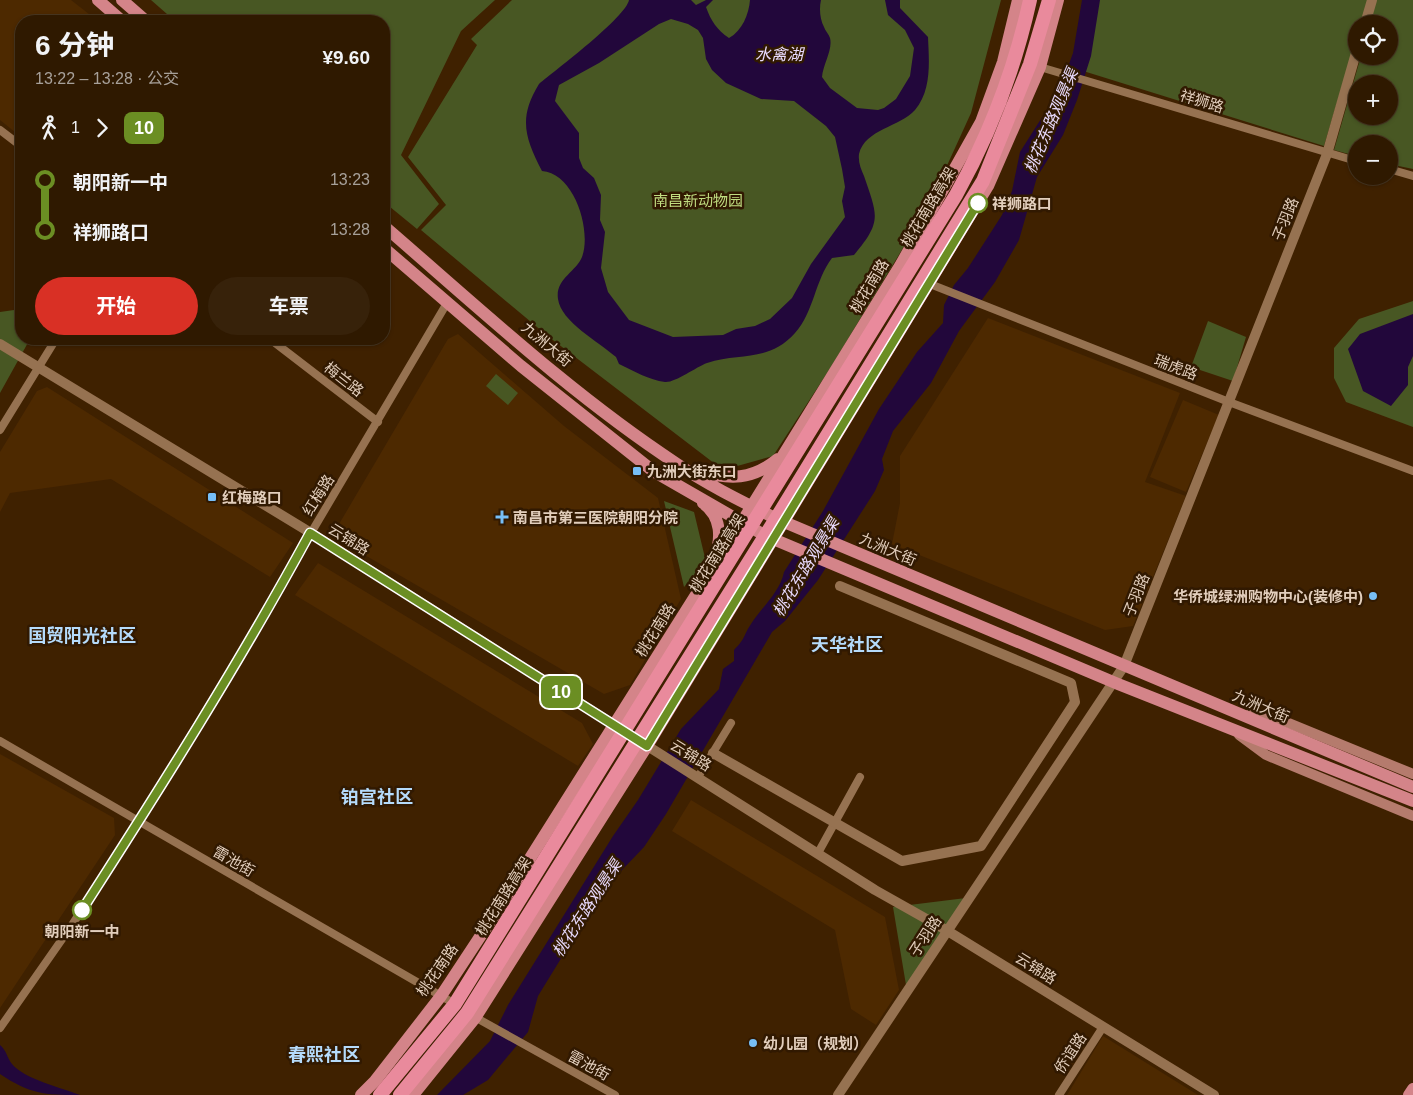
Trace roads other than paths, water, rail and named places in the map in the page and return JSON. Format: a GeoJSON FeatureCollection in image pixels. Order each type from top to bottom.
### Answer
{"type":"FeatureCollection","features":[{"type":"Feature","properties":{"kind":"highway","name":"桃花南路高架"},"geometry":{"type":"LineString","coordinates":[[380,1095],[455,1004],[956,195],[975,161],[1001,99],[1022,38],[1030,0]]}},
{"type":"Feature","properties":{"kind":"highway","name":"桃花南路高架"},"geometry":{"type":"LineString","coordinates":[[400,1095],[471,1015],[983,181],[1030,64],[1049,0]]}},
{"type":"Feature","properties":{"kind":"main road"},"geometry":{"type":"LineString","coordinates":[[98,0],[115,15]]}},
{"type":"Feature","properties":{"kind":"main road"},"geometry":{"type":"LineString","coordinates":[[122,0],[139,15]]}},
{"type":"Feature","properties":{"kind":"main road","name":"桃花南路"},"geometry":{"type":"LineString","coordinates":[[361,1095],[375,1081],[441,996],[708,578],[900,266],[981,122],[1003,62],[1018,0]]}},
{"type":"Feature","properties":{"kind":"main road"},"geometry":{"type":"LineString","coordinates":[[413,1095],[471,1015],[652,748],[759,564],[988,186],[1040,67],[1058,0]]}},
{"type":"Feature","properties":{"kind":"main road","name":"九洲大街"},"geometry":{"type":"LineString","coordinates":[[390,231],[574,388],[678,465],[752,507],[1413,787]]}},
{"type":"Feature","properties":{"kind":"main road","name":"九洲大街"},"geometry":{"type":"LineString","coordinates":[[390,253],[447,303],[652,471],[742,522],[774,539],[1114,682],[1413,800]]}},
{"type":"Feature","properties":{"kind":"main road"},"geometry":{"type":"LineString","coordinates":[[678,465],[716,476],[738,477],[760,472],[784,455]]}},
{"type":"Feature","properties":{"kind":"main road"},"geometry":{"type":"LineString","coordinates":[[652,471],[706,505],[714,515],[719,527],[720,536],[708,578]]}},
{"type":"Feature","properties":{"kind":"main road"},"geometry":{"type":"LineString","coordinates":[[759,564],[777,551],[795,548]]}},
{"type":"Feature","properties":{"kind":"main road"},"geometry":{"type":"LineString","coordinates":[[1230,711],[1281,720],[1413,774]]}},
{"type":"Feature","properties":{"kind":"main road"},"geometry":{"type":"LineString","coordinates":[[1224,724],[1266,755],[1413,816]]}},
{"type":"Feature","properties":{"kind":"main road"},"geometry":{"type":"LineString","coordinates":[[1409,1095],[1413,1089]]}},
{"type":"Feature","properties":{"kind":"street"},"geometry":{"type":"LineString","coordinates":[[1368,15],[1372,0]]}},
{"type":"Feature","properties":{"kind":"street","name":"子羽路"},"geometry":{"type":"LineString","coordinates":[[838,1095],[946,930],[1124,666],[1327,154],[1353,65]]}},
{"type":"Feature","properties":{"kind":"street","name":"祥狮路"},"geometry":{"type":"LineString","coordinates":[[1040,67],[1348,159]]}},
{"type":"Feature","properties":{"kind":"street"},"geometry":{"type":"LineString","coordinates":[[0,130],[15,141]]}},
{"type":"Feature","properties":{"kind":"street"},"geometry":{"type":"LineString","coordinates":[[1398,172],[1413,176]]}},
{"type":"Feature","properties":{"kind":"street","name":"瑞虎路"},"geometry":{"type":"LineString","coordinates":[[930,284],[992,310],[1413,472]]}},
{"type":"Feature","properties":{"kind":"street","name":"红梅路"},"geometry":{"type":"LineString","coordinates":[[0,1028],[72,925],[139,821],[271,604],[310,533],[378,422],[447,303]]}},
{"type":"Feature","properties":{"kind":"street","name":"云锦路"},"geometry":{"type":"LineString","coordinates":[[0,344],[310,533],[875,890],[946,930],[1214,1095]]}},
{"type":"Feature","properties":{"kind":"street"},"geometry":{"type":"LineString","coordinates":[[0,430],[52,345]]}},
{"type":"Feature","properties":{"kind":"street","name":"梅兰路"},"geometry":{"type":"LineString","coordinates":[[278,345],[378,422]]}},
{"type":"Feature","properties":{"kind":"street"},"geometry":{"type":"LineString","coordinates":[[713,753],[902,861],[981,846],[1075,702],[1072,683],[840,586]]}},
{"type":"Feature","properties":{"kind":"street"},"geometry":{"type":"LineString","coordinates":[[1103,698],[1129,688]]}},
{"type":"Feature","properties":{"kind":"street"},"geometry":{"type":"LineString","coordinates":[[696,776],[713,753],[731,723]]}},
{"type":"Feature","properties":{"kind":"street","name":"雷池街"},"geometry":{"type":"LineString","coordinates":[[0,741],[455,1004]]}},
{"type":"Feature","properties":{"kind":"street"},"geometry":{"type":"LineString","coordinates":[[818,853],[860,777]]}},
{"type":"Feature","properties":{"kind":"street","name":"雷池街"},"geometry":{"type":"LineString","coordinates":[[471,1015],[616,1095]]}},
{"type":"Feature","properties":{"kind":"street","name":"侨谊路"},"geometry":{"type":"LineString","coordinates":[[1059,1095],[1103,1027]]}},
{"type":"Feature","properties":{"kind":"water","name":"水禽湖"},"geometry":{"type":"Polygon","coordinates":[[[629,0],[691,0],[696,5],[706,0],[713,0],[706,7],[708,12],[712,21],[729,38],[738,31],[744,22],[750,0],[821,0],[821,17],[831,43],[822,77],[830,88],[857,108],[878,110],[884,108],[896,99],[910,76],[914,48],[905,30],[888,15],[885,0],[900,0],[900,8],[928,37],[927,84],[920,102],[909,116],[868,139],[859,154],[860,165],[874,209],[875,217],[870,234],[854,255],[832,258],[826,267],[811,306],[801,325],[785,342],[764,353],[707,363],[669,382],[653,379],[619,364],[616,357],[573,324],[566,316],[558,299],[558,292],[563,281],[582,257],[584,232],[582,218],[578,205],[563,181],[553,174],[542,171],[531,148],[526,128],[528,107],[539,84],[604,30],[625,8],[629,0]],[[671,19],[659,24],[599,63],[559,85],[555,101],[579,133],[579,158],[583,168],[594,178],[601,195],[600,220],[605,232],[601,268],[608,292],[629,320],[673,337],[723,335],[736,329],[755,326],[770,319],[792,298],[811,264],[845,217],[842,201],[845,187],[835,137],[826,126],[794,101],[761,99],[726,83],[712,70],[706,59],[703,38],[698,30],[688,24],[671,19]]]}},
{"type":"Feature","properties":{"kind":"water","name":"桃花东路观景渠"},"geometry":{"type":"Polygon","coordinates":[[[1082,0],[1100,0],[1091,56],[1077,100],[1063,135],[1037,177],[1019,240],[995,282],[959,331],[931,383],[893,431],[882,459],[884,470],[875,491],[818,580],[785,621],[772,632],[666,814],[644,847],[603,890],[538,996],[528,1032],[488,1080],[463,1095],[437,1095],[490,1041],[508,1005],[681,729],[719,689],[723,669],[734,661],[734,650],[741,643],[751,624],[779,586],[784,572],[823,511],[879,409],[917,352],[943,323],[944,305],[954,285],[968,268],[1002,215],[1012,191],[1020,152],[1060,89],[1073,53],[1082,0]]]}},
{"type":"Feature","properties":{"kind":"water"},"geometry":{"type":"Polygon","coordinates":[[[1413,314],[1413,356],[1408,367],[1408,385],[1391,406],[1363,391],[1348,349],[1360,334],[1413,314]]]}},
{"type":"Feature","properties":{"kind":"water"},"geometry":{"type":"Polygon","coordinates":[[[0,1045],[12,1064],[25,1074],[80,1095],[47,1094],[20,1086],[11,1081],[0,1074],[0,1045]]]}},
{"type":"Feature","properties":{"kind":"place","name":"祥狮路口"},"geometry":{"type":"Point","coordinates":[978,203]}},
{"type":"Feature","properties":{"kind":"place","name":"九洲大街东口"},"geometry":{"type":"Point","coordinates":[637,471]}},
{"type":"Feature","properties":{"kind":"place","name":"红梅路口"},"geometry":{"type":"Point","coordinates":[212,497]}},
{"type":"Feature","properties":{"kind":"place","name":"南昌市第三医院朝阳分院"},"geometry":{"type":"Point","coordinates":[502,517]}},
{"type":"Feature","properties":{"kind":"place","name":"华侨城绿洲购物中心(装修中)"},"geometry":{"type":"Point","coordinates":[1373,596]}},
{"type":"Feature","properties":{"kind":"place","name":"朝阳新一中"},"geometry":{"type":"Point","coordinates":[82,910]}},
{"type":"Feature","properties":{"kind":"place","name":"幼儿园（规划）"},"geometry":{"type":"Point","coordinates":[753,1043]}},
{"type":"Feature","properties":{"kind":"district","name":"国贸阳光社区"},"geometry":{"type":"Point","coordinates":[82,636]}},
{"type":"Feature","properties":{"kind":"district","name":"天华社区"},"geometry":{"type":"Point","coordinates":[847,645]}},
{"type":"Feature","properties":{"kind":"district","name":"铂宫社区"},"geometry":{"type":"Point","coordinates":[377,797]}},
{"type":"Feature","properties":{"kind":"district","name":"春熙社区"},"geometry":{"type":"Point","coordinates":[324,1055]}},
{"type":"Feature","properties":{"kind":"park label","name":"南昌新动物园"},"geometry":{"type":"Point","coordinates":[698,200]}}]}
